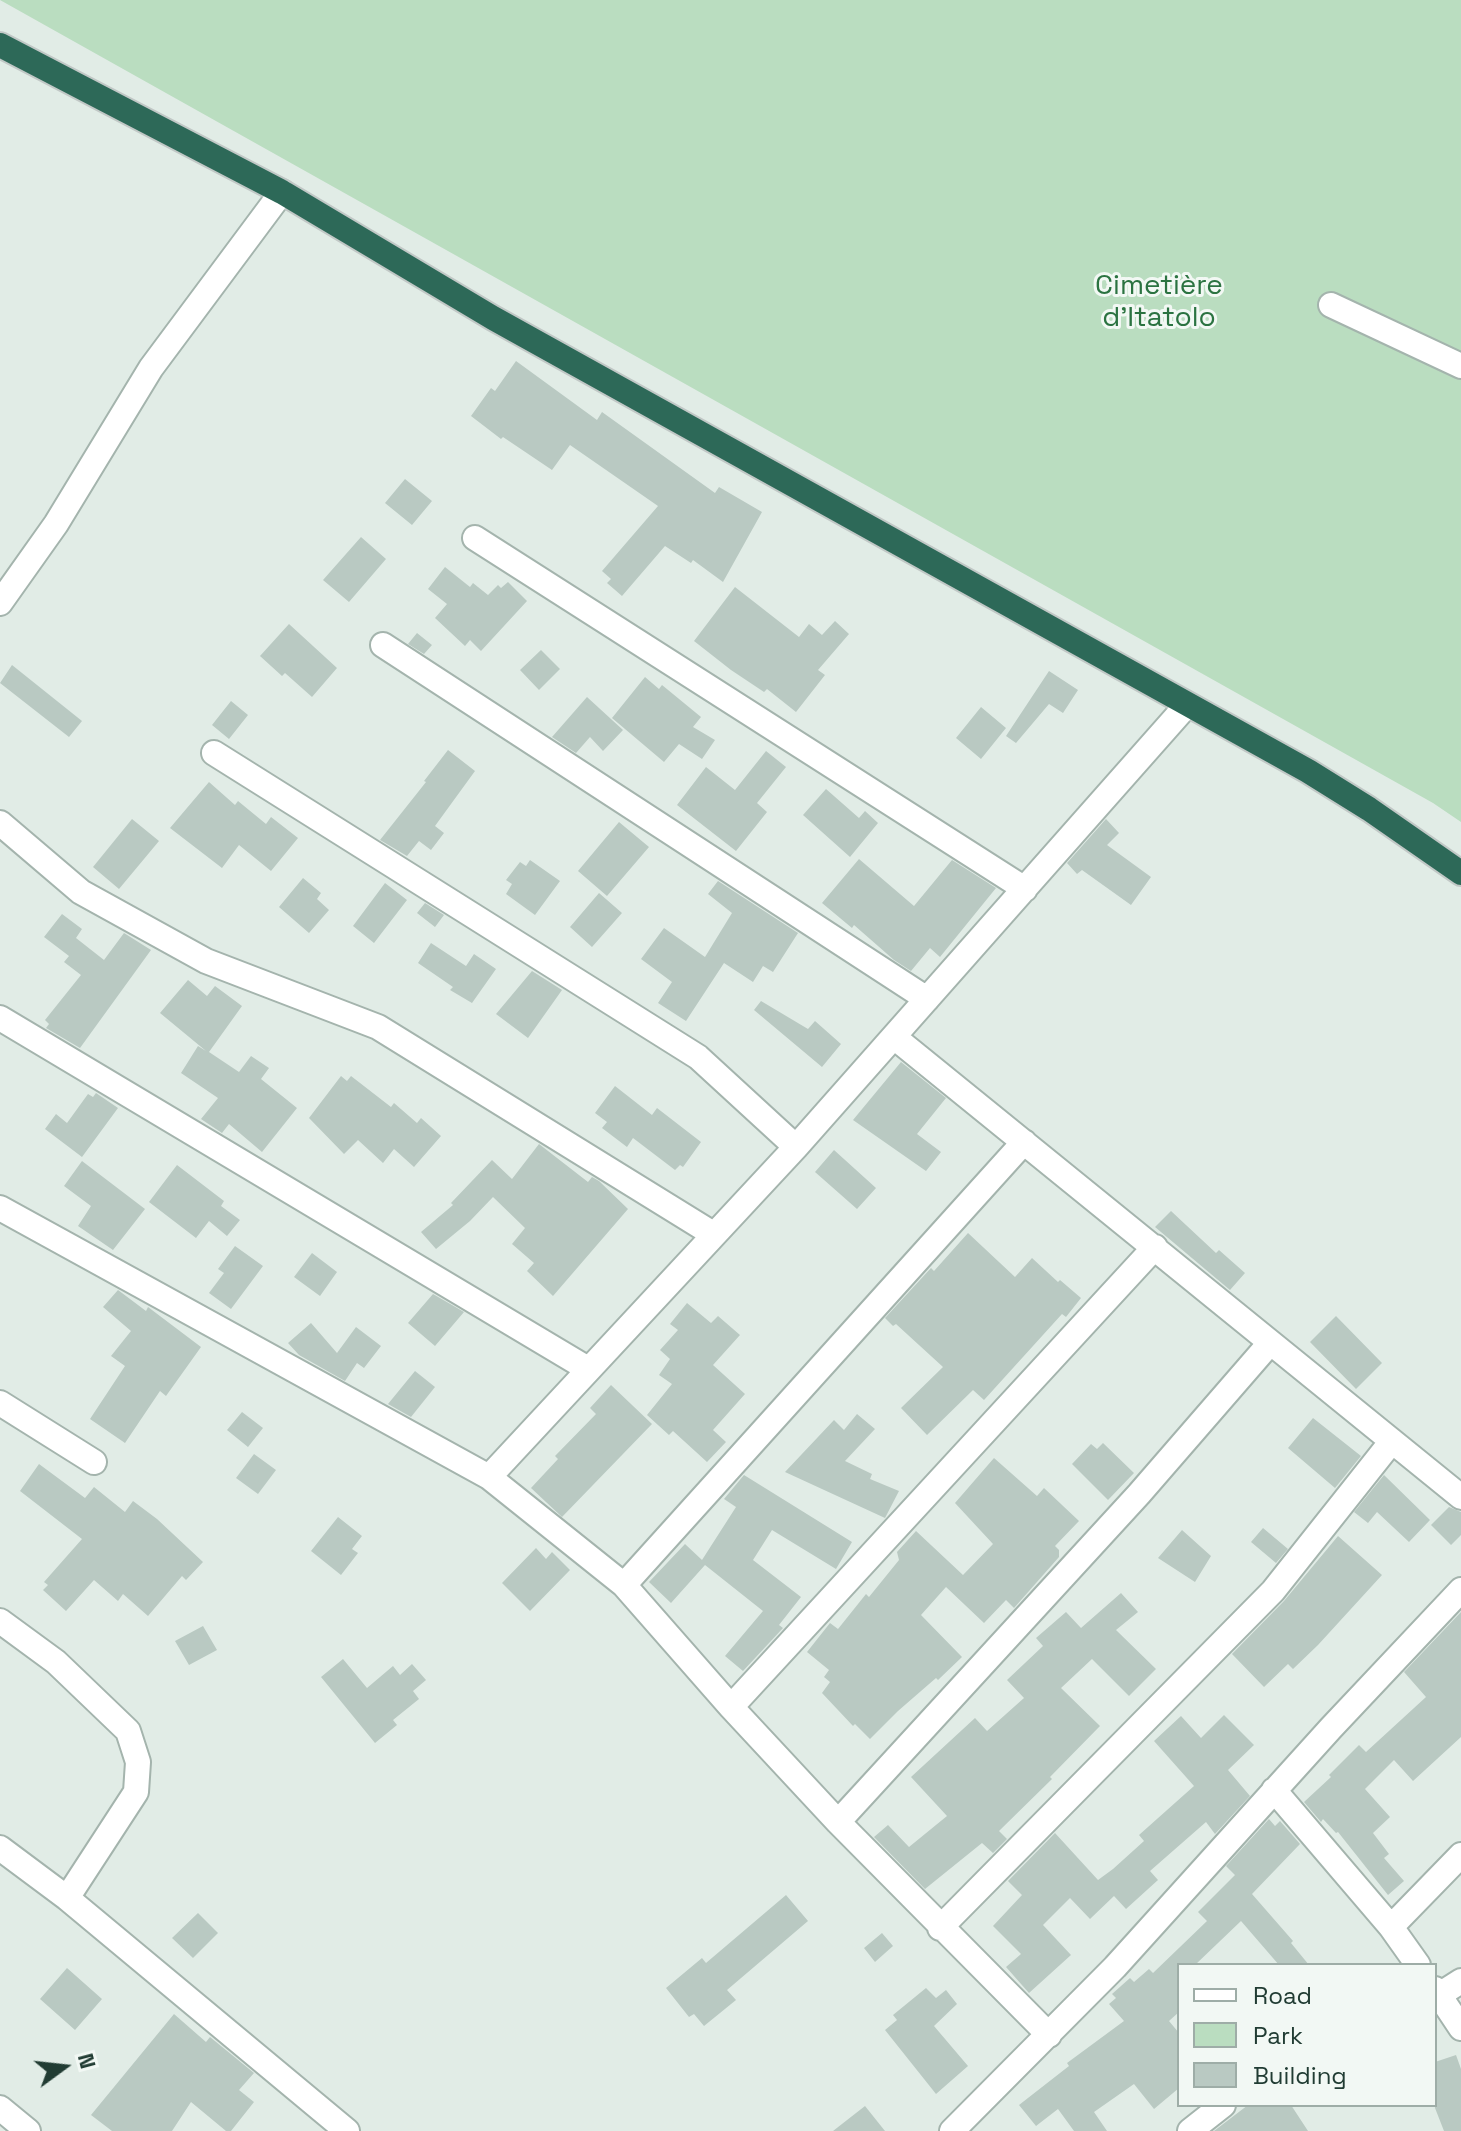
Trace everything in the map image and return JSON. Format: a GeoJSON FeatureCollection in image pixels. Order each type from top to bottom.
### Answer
{"type":"FeatureCollection","features":[{"type":"Feature","properties":{"kind":"highway"},"geometry":{"type":"LineString","coordinates":[[0,45],[282,192],[493,318],[1320,779],[1461,873]]}},
{"type":"Feature","properties":{"kind":"street"},"geometry":{"type":"LineString","coordinates":[[0,603],[64,512],[151,368],[282,192]]}},
{"type":"Feature","properties":{"kind":"street"},"geometry":{"type":"LineString","coordinates":[[1331,305],[1461,366]]}},
{"type":"Feature","properties":{"kind":"street"},"geometry":{"type":"LineString","coordinates":[[475,538],[1025,889]]}},
{"type":"Feature","properties":{"kind":"street"},"geometry":{"type":"LineString","coordinates":[[383,645],[927,999]]}},
{"type":"Feature","properties":{"kind":"street"},"geometry":{"type":"LineString","coordinates":[[489,1477],[796,1147],[1186,706]]}},
{"type":"Feature","properties":{"kind":"street"},"geometry":{"type":"LineString","coordinates":[[214,753],[698,1057],[796,1147]]}},
{"type":"Feature","properties":{"kind":"street"},"geometry":{"type":"LineString","coordinates":[[0,823],[81,892],[206,961],[378,1027],[713,1234]]}},
{"type":"Feature","properties":{"kind":"street"},"geometry":{"type":"LineString","coordinates":[[0,1018],[588,1369]]}},
{"type":"Feature","properties":{"kind":"street"},"geometry":{"type":"LineString","coordinates":[[894,1037],[1461,1497]]}},
{"type":"Feature","properties":{"kind":"street"},"geometry":{"type":"LineString","coordinates":[[624,1585],[1024,1142]]}},
{"type":"Feature","properties":{"kind":"street"},"geometry":{"type":"LineString","coordinates":[[0,1208],[489,1477],[624,1585],[838,1822],[1049,2035]]}},
{"type":"Feature","properties":{"kind":"street"},"geometry":{"type":"LineString","coordinates":[[731,1707],[1155,1247]]}},
{"type":"Feature","properties":{"kind":"street"},"geometry":{"type":"LineString","coordinates":[[838,1822],[1139,1494],[1270,1343]]}},
{"type":"Feature","properties":{"kind":"street"},"geometry":{"type":"LineString","coordinates":[[0,1403],[94,1462]]}},
{"type":"Feature","properties":{"kind":"street"},"geometry":{"type":"LineString","coordinates":[[940,1928],[1273,1591],[1392,1441]]}},
{"type":"Feature","properties":{"kind":"street"},"geometry":{"type":"LineString","coordinates":[[952,2131],[1115,1967],[1274,1790],[1461,1590]]}},
{"type":"Feature","properties":{"kind":"street"},"geometry":{"type":"LineString","coordinates":[[0,1621],[56,1662],[128,1731],[138,1762],[136,1792],[67,1898]]}},
{"type":"Feature","properties":{"kind":"street"},"geometry":{"type":"LineString","coordinates":[[1274,1790],[1391,1927],[1410,1962]]}},
{"type":"Feature","properties":{"kind":"street"},"geometry":{"type":"LineString","coordinates":[[0,1848],[67,1898],[347,2131]]}},
{"type":"Feature","properties":{"kind":"street"},"geometry":{"type":"LineString","coordinates":[[1391,1927],[1461,1855]]}},
{"type":"Feature","properties":{"kind":"street"},"geometry":{"type":"LineString","coordinates":[[1461,1981],[1437,1992],[1461,2028]]}},
{"type":"Feature","properties":{"kind":"street"},"geometry":{"type":"LineString","coordinates":[[1190,2131],[1220,2107]]}},
{"type":"Feature","properties":{"kind":"street"},"geometry":{"type":"LineString","coordinates":[[0,2108],[28,2131]]}},
{"type":"Feature","properties":{"kind":"green space","name":"Cimetière d'Itatolo"},"geometry":{"type":"Polygon","coordinates":[[[0,0],[1461,0],[1461,822],[1433,803],[0,0]]]}},
{"type":"Feature","properties":{"kind":"building"},"geometry":{"type":"Polygon","coordinates":[[[516,361],[597,420],[602,412],[715,493],[719,487],[762,512],[723,582],[693,560],[691,563],[665,546],[622,596],[607,583],[611,579],[602,571],[658,506],[570,445],[552,470],[503,437],[501,439],[471,416],[491,388],[495,391],[516,361]]]}},
{"type":"Feature","properties":{"kind":"building"},"geometry":{"type":"Polygon","coordinates":[[[405,479],[432,501],[412,525],[385,503],[405,479]]]}},
{"type":"Feature","properties":{"kind":"building"},"geometry":{"type":"Polygon","coordinates":[[[361,537],[386,559],[349,602],[323,580],[361,537]]]}},
{"type":"Feature","properties":{"kind":"building"},"geometry":{"type":"Polygon","coordinates":[[[445,567],[470,587],[473,583],[488,595],[498,585],[501,588],[508,582],[527,601],[481,651],[470,640],[465,646],[435,618],[447,604],[428,589],[445,567]]]}},
{"type":"Feature","properties":{"kind":"building"},"geometry":{"type":"Polygon","coordinates":[[[735,587],[799,637],[809,624],[822,635],[835,621],[849,634],[818,670],[825,675],[796,712],[767,689],[764,692],[731,670],[694,641],[735,587]]]}},
{"type":"Feature","properties":{"kind":"building"},"geometry":{"type":"Polygon","coordinates":[[[289,624],[337,668],[312,697],[260,656],[289,624]]]}},
{"type":"Feature","properties":{"kind":"building"},"geometry":{"type":"Polygon","coordinates":[[[417,633],[432,645],[424,654],[408,644],[417,633]]]}},
{"type":"Feature","properties":{"kind":"building"},"geometry":{"type":"Polygon","coordinates":[[[541,650],[560,669],[539,690],[520,670],[541,650]]]}},
{"type":"Feature","properties":{"kind":"building"},"geometry":{"type":"Polygon","coordinates":[[[12,665],[82,721],[69,737],[0,683],[12,665]]]}},
{"type":"Feature","properties":{"kind":"building"},"geometry":{"type":"Polygon","coordinates":[[[1049,671],[1078,690],[1063,713],[1049,704],[1016,743],[1006,736],[1049,671]]]}},
{"type":"Feature","properties":{"kind":"building"},"geometry":{"type":"Polygon","coordinates":[[[645,677],[659,689],[662,685],[701,717],[693,727],[715,740],[702,759],[679,744],[664,762],[612,718],[645,677]]]}},
{"type":"Feature","properties":{"kind":"building"},"geometry":{"type":"Polygon","coordinates":[[[587,697],[623,730],[603,751],[590,737],[576,753],[552,737],[587,697]]]}},
{"type":"Feature","properties":{"kind":"building"},"geometry":{"type":"Polygon","coordinates":[[[231,701],[248,715],[229,739],[212,725],[231,701]]]}},
{"type":"Feature","properties":{"kind":"building"},"geometry":{"type":"Polygon","coordinates":[[[981,707],[1006,728],[981,759],[956,738],[981,707]]]}},
{"type":"Feature","properties":{"kind":"building"},"geometry":{"type":"Polygon","coordinates":[[[448,750],[475,771],[435,826],[444,833],[431,850],[419,841],[407,856],[380,840],[448,750]]]}},
{"type":"Feature","properties":{"kind":"building"},"geometry":{"type":"Polygon","coordinates":[[[766,751],[786,767],[757,803],[767,812],[736,851],[677,805],[706,767],[735,790],[766,751]]]}},
{"type":"Feature","properties":{"kind":"building"},"geometry":{"type":"Polygon","coordinates":[[[209,782],[235,805],[238,801],[266,824],[271,817],[298,838],[271,871],[239,845],[222,868],[170,828],[209,782]]]}},
{"type":"Feature","properties":{"kind":"building"},"geometry":{"type":"Polygon","coordinates":[[[826,789],[859,818],[865,811],[878,823],[850,857],[803,815],[826,789]]]}},
{"type":"Feature","properties":{"kind":"building"},"geometry":{"type":"Polygon","coordinates":[[[132,819],[159,841],[119,889],[93,867],[132,819]]]}},
{"type":"Feature","properties":{"kind":"building"},"geometry":{"type":"Polygon","coordinates":[[[1106,819],[1119,833],[1107,845],[1151,877],[1131,905],[1082,870],[1077,874],[1067,863],[1106,819]]]}},
{"type":"Feature","properties":{"kind":"building"},"geometry":{"type":"Polygon","coordinates":[[[619,822],[649,847],[607,896],[578,871],[619,822]]]}},
{"type":"Feature","properties":{"kind":"building"},"geometry":{"type":"Polygon","coordinates":[[[859,859],[914,906],[952,860],[996,888],[940,957],[930,948],[911,971],[822,903],[859,859]]]}},
{"type":"Feature","properties":{"kind":"building"},"geometry":{"type":"Polygon","coordinates":[[[530,860],[560,881],[535,915],[506,894],[512,884],[506,880],[520,862],[526,866],[530,860]]]}},
{"type":"Feature","properties":{"kind":"building"},"geometry":{"type":"Polygon","coordinates":[[[303,878],[321,893],[317,899],[329,910],[309,933],[279,907],[303,878]]]}},
{"type":"Feature","properties":{"kind":"building"},"geometry":{"type":"Polygon","coordinates":[[[718,881],[798,933],[773,972],[763,966],[753,982],[724,963],[686,1021],[658,1003],[672,982],[641,959],[664,928],[705,957],[732,913],[708,894],[718,881]]]}},
{"type":"Feature","properties":{"kind":"building"},"geometry":{"type":"Polygon","coordinates":[[[385,883],[407,900],[374,943],[353,926],[385,883]]]}},
{"type":"Feature","properties":{"kind":"building"},"geometry":{"type":"Polygon","coordinates":[[[599,893],[622,913],[592,947],[570,927],[599,893]]]}},
{"type":"Feature","properties":{"kind":"building"},"geometry":{"type":"Polygon","coordinates":[[[425,903],[444,915],[435,927],[417,913],[425,903]]]}},
{"type":"Feature","properties":{"kind":"building"},"geometry":{"type":"Polygon","coordinates":[[[62,914],[82,929],[76,938],[104,960],[124,933],[151,950],[80,1048],[46,1028],[49,1024],[45,1020],[81,975],[64,962],[69,956],[44,937],[62,914]]]}},
{"type":"Feature","properties":{"kind":"building"},"geometry":{"type":"Polygon","coordinates":[[[431,943],[466,966],[474,954],[496,969],[472,1003],[450,990],[453,987],[418,963],[431,943]]]}},
{"type":"Feature","properties":{"kind":"building"},"geometry":{"type":"Polygon","coordinates":[[[532,971],[562,990],[528,1038],[496,1014],[532,971]]]}},
{"type":"Feature","properties":{"kind":"building"},"geometry":{"type":"Polygon","coordinates":[[[188,980],[207,996],[215,986],[242,1006],[209,1052],[239,1072],[251,1056],[269,1068],[261,1079],[297,1108],[262,1152],[229,1124],[222,1133],[201,1119],[218,1098],[181,1073],[198,1046],[206,1051],[160,1013],[188,980]]]}},
{"type":"Feature","properties":{"kind":"building"},"geometry":{"type":"Polygon","coordinates":[[[761,1001],[808,1029],[815,1021],[841,1044],[822,1067],[754,1010],[761,1001]]]}},
{"type":"Feature","properties":{"kind":"building"},"geometry":{"type":"Polygon","coordinates":[[[901,1062],[946,1098],[917,1134],[941,1152],[926,1171],[853,1120],[901,1062]]]}},
{"type":"Feature","properties":{"kind":"building"},"geometry":{"type":"Polygon","coordinates":[[[341,1076],[347,1081],[351,1076],[391,1107],[394,1103],[417,1123],[421,1118],[441,1136],[414,1167],[394,1149],[383,1163],[358,1140],[344,1154],[309,1118],[341,1076]]]}},
{"type":"Feature","properties":{"kind":"building"},"geometry":{"type":"Polygon","coordinates":[[[615,1086],[652,1115],[657,1108],[701,1142],[683,1167],[680,1165],[675,1170],[633,1138],[627,1147],[602,1128],[607,1122],[595,1113],[615,1086]]]}},
{"type":"Feature","properties":{"kind":"building"},"geometry":{"type":"Polygon","coordinates":[[[96,1093],[118,1108],[82,1157],[45,1129],[56,1114],[67,1123],[88,1094],[93,1097],[96,1093]]]}},
{"type":"Feature","properties":{"kind":"building"},"geometry":{"type":"Polygon","coordinates":[[[539,1144],[588,1182],[592,1177],[599,1181],[628,1209],[553,1296],[527,1271],[534,1263],[512,1244],[525,1228],[493,1197],[436,1249],[421,1232],[453,1205],[451,1203],[492,1160],[512,1179],[539,1144]]]}},
{"type":"Feature","properties":{"kind":"building"},"geometry":{"type":"Polygon","coordinates":[[[834,1150],[876,1188],[857,1209],[815,1172],[834,1150]]]}},
{"type":"Feature","properties":{"kind":"building"},"geometry":{"type":"Polygon","coordinates":[[[82,1161],[145,1209],[113,1250],[78,1226],[91,1206],[64,1186],[82,1161]]]}},
{"type":"Feature","properties":{"kind":"building"},"geometry":{"type":"Polygon","coordinates":[[[177,1165],[224,1201],[221,1206],[240,1220],[227,1236],[209,1221],[196,1238],[149,1202],[177,1165]]]}},
{"type":"Feature","properties":{"kind":"building"},"geometry":{"type":"Polygon","coordinates":[[[1171,1211],[1216,1253],[1219,1250],[1245,1273],[1230,1290],[1155,1227],[1171,1211]]]}},
{"type":"Feature","properties":{"kind":"building"},"geometry":{"type":"Polygon","coordinates":[[[968,1233],[1015,1277],[1032,1258],[1081,1298],[1066,1317],[1062,1314],[984,1400],[973,1390],[927,1435],[901,1408],[943,1367],[896,1324],[893,1326],[885,1318],[968,1233]]]}},
{"type":"Feature","properties":{"kind":"building"},"geometry":{"type":"Polygon","coordinates":[[[235,1246],[263,1266],[231,1309],[209,1293],[224,1273],[218,1269],[235,1246]]]}},
{"type":"Feature","properties":{"kind":"building"},"geometry":{"type":"Polygon","coordinates":[[[312,1253],[337,1272],[320,1296],[294,1277],[312,1253]]]}},
{"type":"Feature","properties":{"kind":"building"},"geometry":{"type":"Polygon","coordinates":[[[118,1290],[146,1311],[148,1307],[201,1347],[166,1396],[160,1391],[125,1443],[90,1419],[125,1366],[111,1356],[131,1331],[103,1307],[118,1290]]]}},
{"type":"Feature","properties":{"kind":"building"},"geometry":{"type":"Polygon","coordinates":[[[433,1294],[464,1312],[435,1346],[408,1323],[433,1294]]]}},
{"type":"Feature","properties":{"kind":"building"},"geometry":{"type":"Polygon","coordinates":[[[687,1303],[711,1323],[718,1316],[740,1335],[713,1365],[745,1394],[713,1430],[726,1442],[707,1462],[673,1431],[669,1435],[647,1415],[672,1384],[659,1375],[670,1359],[660,1350],[678,1330],[670,1324],[687,1303]]]}},
{"type":"Feature","properties":{"kind":"building"},"geometry":{"type":"Polygon","coordinates":[[[1336,1316],[1382,1363],[1356,1389],[1310,1342],[1336,1316]]]}},
{"type":"Feature","properties":{"kind":"building"},"geometry":{"type":"Polygon","coordinates":[[[311,1323],[337,1353],[356,1327],[381,1346],[364,1368],[357,1363],[345,1381],[299,1355],[288,1343],[311,1323]]]}},
{"type":"Feature","properties":{"kind":"building"},"geometry":{"type":"Polygon","coordinates":[[[415,1371],[435,1387],[411,1417],[388,1404],[415,1371]]]}},
{"type":"Feature","properties":{"kind":"building"},"geometry":{"type":"Polygon","coordinates":[[[611,1385],[652,1424],[562,1517],[531,1488],[558,1459],[555,1456],[596,1414],[590,1408],[611,1385]]]}},
{"type":"Feature","properties":{"kind":"building"},"geometry":{"type":"Polygon","coordinates":[[[242,1412],[263,1428],[248,1447],[227,1430],[242,1412]]]}},
{"type":"Feature","properties":{"kind":"building"},"geometry":{"type":"Polygon","coordinates":[[[857,1414],[875,1429],[845,1461],[872,1474],[870,1479],[899,1491],[885,1518],[785,1472],[834,1420],[844,1430],[857,1414]]]}},
{"type":"Feature","properties":{"kind":"building"},"geometry":{"type":"Polygon","coordinates":[[[1313,1418],[1361,1456],[1335,1488],[1288,1448],[1313,1418]]]}},
{"type":"Feature","properties":{"kind":"building"},"geometry":{"type":"Polygon","coordinates":[[[1103,1443],[1134,1473],[1108,1500],[1072,1464],[1091,1444],[1097,1449],[1103,1443]]]}},
{"type":"Feature","properties":{"kind":"building"},"geometry":{"type":"Polygon","coordinates":[[[254,1454],[276,1470],[258,1494],[236,1478],[254,1454]]]}},
{"type":"Feature","properties":{"kind":"building"},"geometry":{"type":"Polygon","coordinates":[[[994,1458],[1037,1496],[1044,1488],[1079,1521],[1055,1546],[1059,1557],[1014,1608],[1006,1600],[984,1623],[946,1587],[921,1615],[962,1657],[870,1739],[822,1693],[830,1682],[824,1677],[829,1670],[807,1652],[830,1623],[838,1629],[866,1594],[869,1597],[899,1560],[897,1552],[916,1531],[963,1575],[993,1544],[955,1503],[994,1458]]]}},
{"type":"Feature","properties":{"kind":"building"},"geometry":{"type":"Polygon","coordinates":[[[39,1464],[85,1498],[94,1487],[125,1512],[133,1501],[203,1562],[186,1580],[182,1576],[148,1616],[123,1594],[118,1601],[94,1580],[66,1611],[43,1590],[48,1585],[44,1582],[82,1539],[20,1491],[39,1464]]]}},
{"type":"Feature","properties":{"kind":"building"},"geometry":{"type":"Polygon","coordinates":[[[744,1475],[852,1542],[836,1569],[772,1530],[753,1560],[801,1597],[779,1625],[783,1628],[743,1671],[725,1656],[763,1611],[705,1565],[671,1603],[649,1582],[685,1544],[702,1560],[736,1507],[724,1499],[744,1475]]]}},
{"type":"Feature","properties":{"kind":"building"},"geometry":{"type":"Polygon","coordinates":[[[1384,1475],[1430,1520],[1409,1542],[1377,1512],[1368,1523],[1354,1512],[1384,1475]]]}},
{"type":"Feature","properties":{"kind":"building"},"geometry":{"type":"Polygon","coordinates":[[[1449,1507],[1461,1512],[1461,1535],[1451,1545],[1431,1525],[1449,1507]]]}},
{"type":"Feature","properties":{"kind":"building"},"geometry":{"type":"Polygon","coordinates":[[[338,1517],[362,1536],[352,1549],[358,1553],[341,1575],[311,1551],[338,1517]]]}},
{"type":"Feature","properties":{"kind":"building"},"geometry":{"type":"Polygon","coordinates":[[[1263,1528],[1288,1549],[1276,1563],[1251,1542],[1263,1528]]]}},
{"type":"Feature","properties":{"kind":"building"},"geometry":{"type":"Polygon","coordinates":[[[1182,1530],[1211,1556],[1195,1582],[1158,1558],[1182,1530]]]}},
{"type":"Feature","properties":{"kind":"building"},"geometry":{"type":"Polygon","coordinates":[[[1338,1536],[1382,1575],[1293,1669],[1288,1664],[1264,1687],[1232,1654],[1284,1601],[1338,1536]]]}},
{"type":"Feature","properties":{"kind":"building"},"geometry":{"type":"Polygon","coordinates":[[[536,1548],[546,1559],[552,1552],[570,1570],[530,1611],[502,1583],[536,1548]]]}},
{"type":"Feature","properties":{"kind":"building"},"geometry":{"type":"Polygon","coordinates":[[[1121,1593],[1138,1612],[1116,1630],[1156,1669],[1129,1696],[1092,1659],[1061,1688],[1100,1726],[999,1831],[1007,1839],[993,1853],[982,1843],[925,1889],[874,1837],[888,1825],[909,1847],[947,1816],[911,1777],[975,1718],[987,1731],[1024,1698],[1007,1680],[1043,1646],[1036,1638],[1066,1612],[1081,1628],[1121,1593]]]}},
{"type":"Feature","properties":{"kind":"building"},"geometry":{"type":"Polygon","coordinates":[[[1461,1612],[1461,1737],[1413,1781],[1394,1760],[1365,1789],[1390,1817],[1373,1833],[1389,1854],[1384,1858],[1404,1881],[1388,1895],[1338,1832],[1323,1819],[1321,1822],[1304,1802],[1359,1745],[1366,1752],[1426,1697],[1404,1672],[1461,1612]]]}},
{"type":"Feature","properties":{"kind":"building"},"geometry":{"type":"Polygon","coordinates":[[[203,1626],[217,1650],[189,1665],[175,1641],[203,1626]]]}},
{"type":"Feature","properties":{"kind":"building"},"geometry":{"type":"Polygon","coordinates":[[[343,1659],[367,1688],[393,1666],[400,1675],[412,1664],[426,1680],[413,1691],[419,1699],[393,1720],[397,1725],[375,1743],[321,1677],[343,1659]]]}},
{"type":"Feature","properties":{"kind":"building"},"geometry":{"type":"Polygon","coordinates":[[[1224,1715],[1254,1745],[1228,1770],[1250,1796],[1215,1834],[1206,1822],[1150,1871],[1158,1880],[1126,1909],[1114,1896],[1090,1919],[1070,1898],[1043,1925],[1071,1955],[1029,1993],[1006,1967],[1021,1954],[993,1926],[1022,1895],[1008,1881],[1055,1833],[1098,1880],[1113,1869],[1144,1841],[1139,1835],[1194,1786],[1154,1741],[1181,1716],[1201,1738],[1224,1715]]]}},
{"type":"Feature","properties":{"kind":"building"},"geometry":{"type":"Polygon","coordinates":[[[1269,1819],[1275,1826],[1280,1821],[1300,1844],[1252,1894],[1293,1941],[1291,1943],[1307,1963],[1277,1963],[1241,1921],[1197,1963],[1177,1963],[1177,2014],[1169,2021],[1177,2031],[1177,2090],[1154,2109],[1134,2084],[1094,2112],[1107,2131],[1074,2131],[1058,2109],[1036,2126],[1019,2105],[1069,2066],[1067,2063],[1124,2021],[1109,2004],[1116,1998],[1112,1994],[1130,1978],[1134,1982],[1149,1969],[1153,1973],[1207,1921],[1198,1912],[1235,1875],[1226,1866],[1269,1819]]]}},
{"type":"Feature","properties":{"kind":"building"},"geometry":{"type":"Polygon","coordinates":[[[786,1895],[808,1921],[727,1990],[736,2000],[704,2026],[694,2014],[689,2017],[666,1988],[702,1958],[706,1963],[786,1895]]]}},
{"type":"Feature","properties":{"kind":"building"},"geometry":{"type":"Polygon","coordinates":[[[198,1913],[218,1933],[193,1958],[172,1938],[198,1913]]]}},
{"type":"Feature","properties":{"kind":"building"},"geometry":{"type":"Polygon","coordinates":[[[882,1933],[893,1946],[875,1962],[864,1948],[882,1933]]]}},
{"type":"Feature","properties":{"kind":"building"},"geometry":{"type":"Polygon","coordinates":[[[67,1968],[102,1999],[75,2030],[40,1999],[67,1968]]]}},
{"type":"Feature","properties":{"kind":"building"},"geometry":{"type":"Polygon","coordinates":[[[926,1988],[936,1998],[946,1990],[957,2004],[934,2026],[968,2066],[936,2094],[885,2030],[897,2020],[893,2015],[926,1988]]]}},
{"type":"Feature","properties":{"kind":"building"},"geometry":{"type":"Polygon","coordinates":[[[174,2014],[206,2042],[210,2037],[254,2073],[239,2090],[254,2102],[231,2131],[226,2131],[191,2102],[172,2131],[112,2131],[91,2115],[174,2014]]]}},
{"type":"Feature","properties":{"kind":"building"},"geometry":{"type":"Polygon","coordinates":[[[1456,2055],[1461,2069],[1461,2131],[1444,2131],[1435,2108],[1437,2061],[1456,2055]]]}},
{"type":"Feature","properties":{"kind":"building"},"geometry":{"type":"Polygon","coordinates":[[[865,2106],[885,2131],[833,2131],[865,2106]]]}},
{"type":"Feature","properties":{"kind":"building"},"geometry":{"type":"Polygon","coordinates":[[[1245,2107],[1292,2107],[1308,2131],[1214,2131],[1245,2107]]]}}]}
